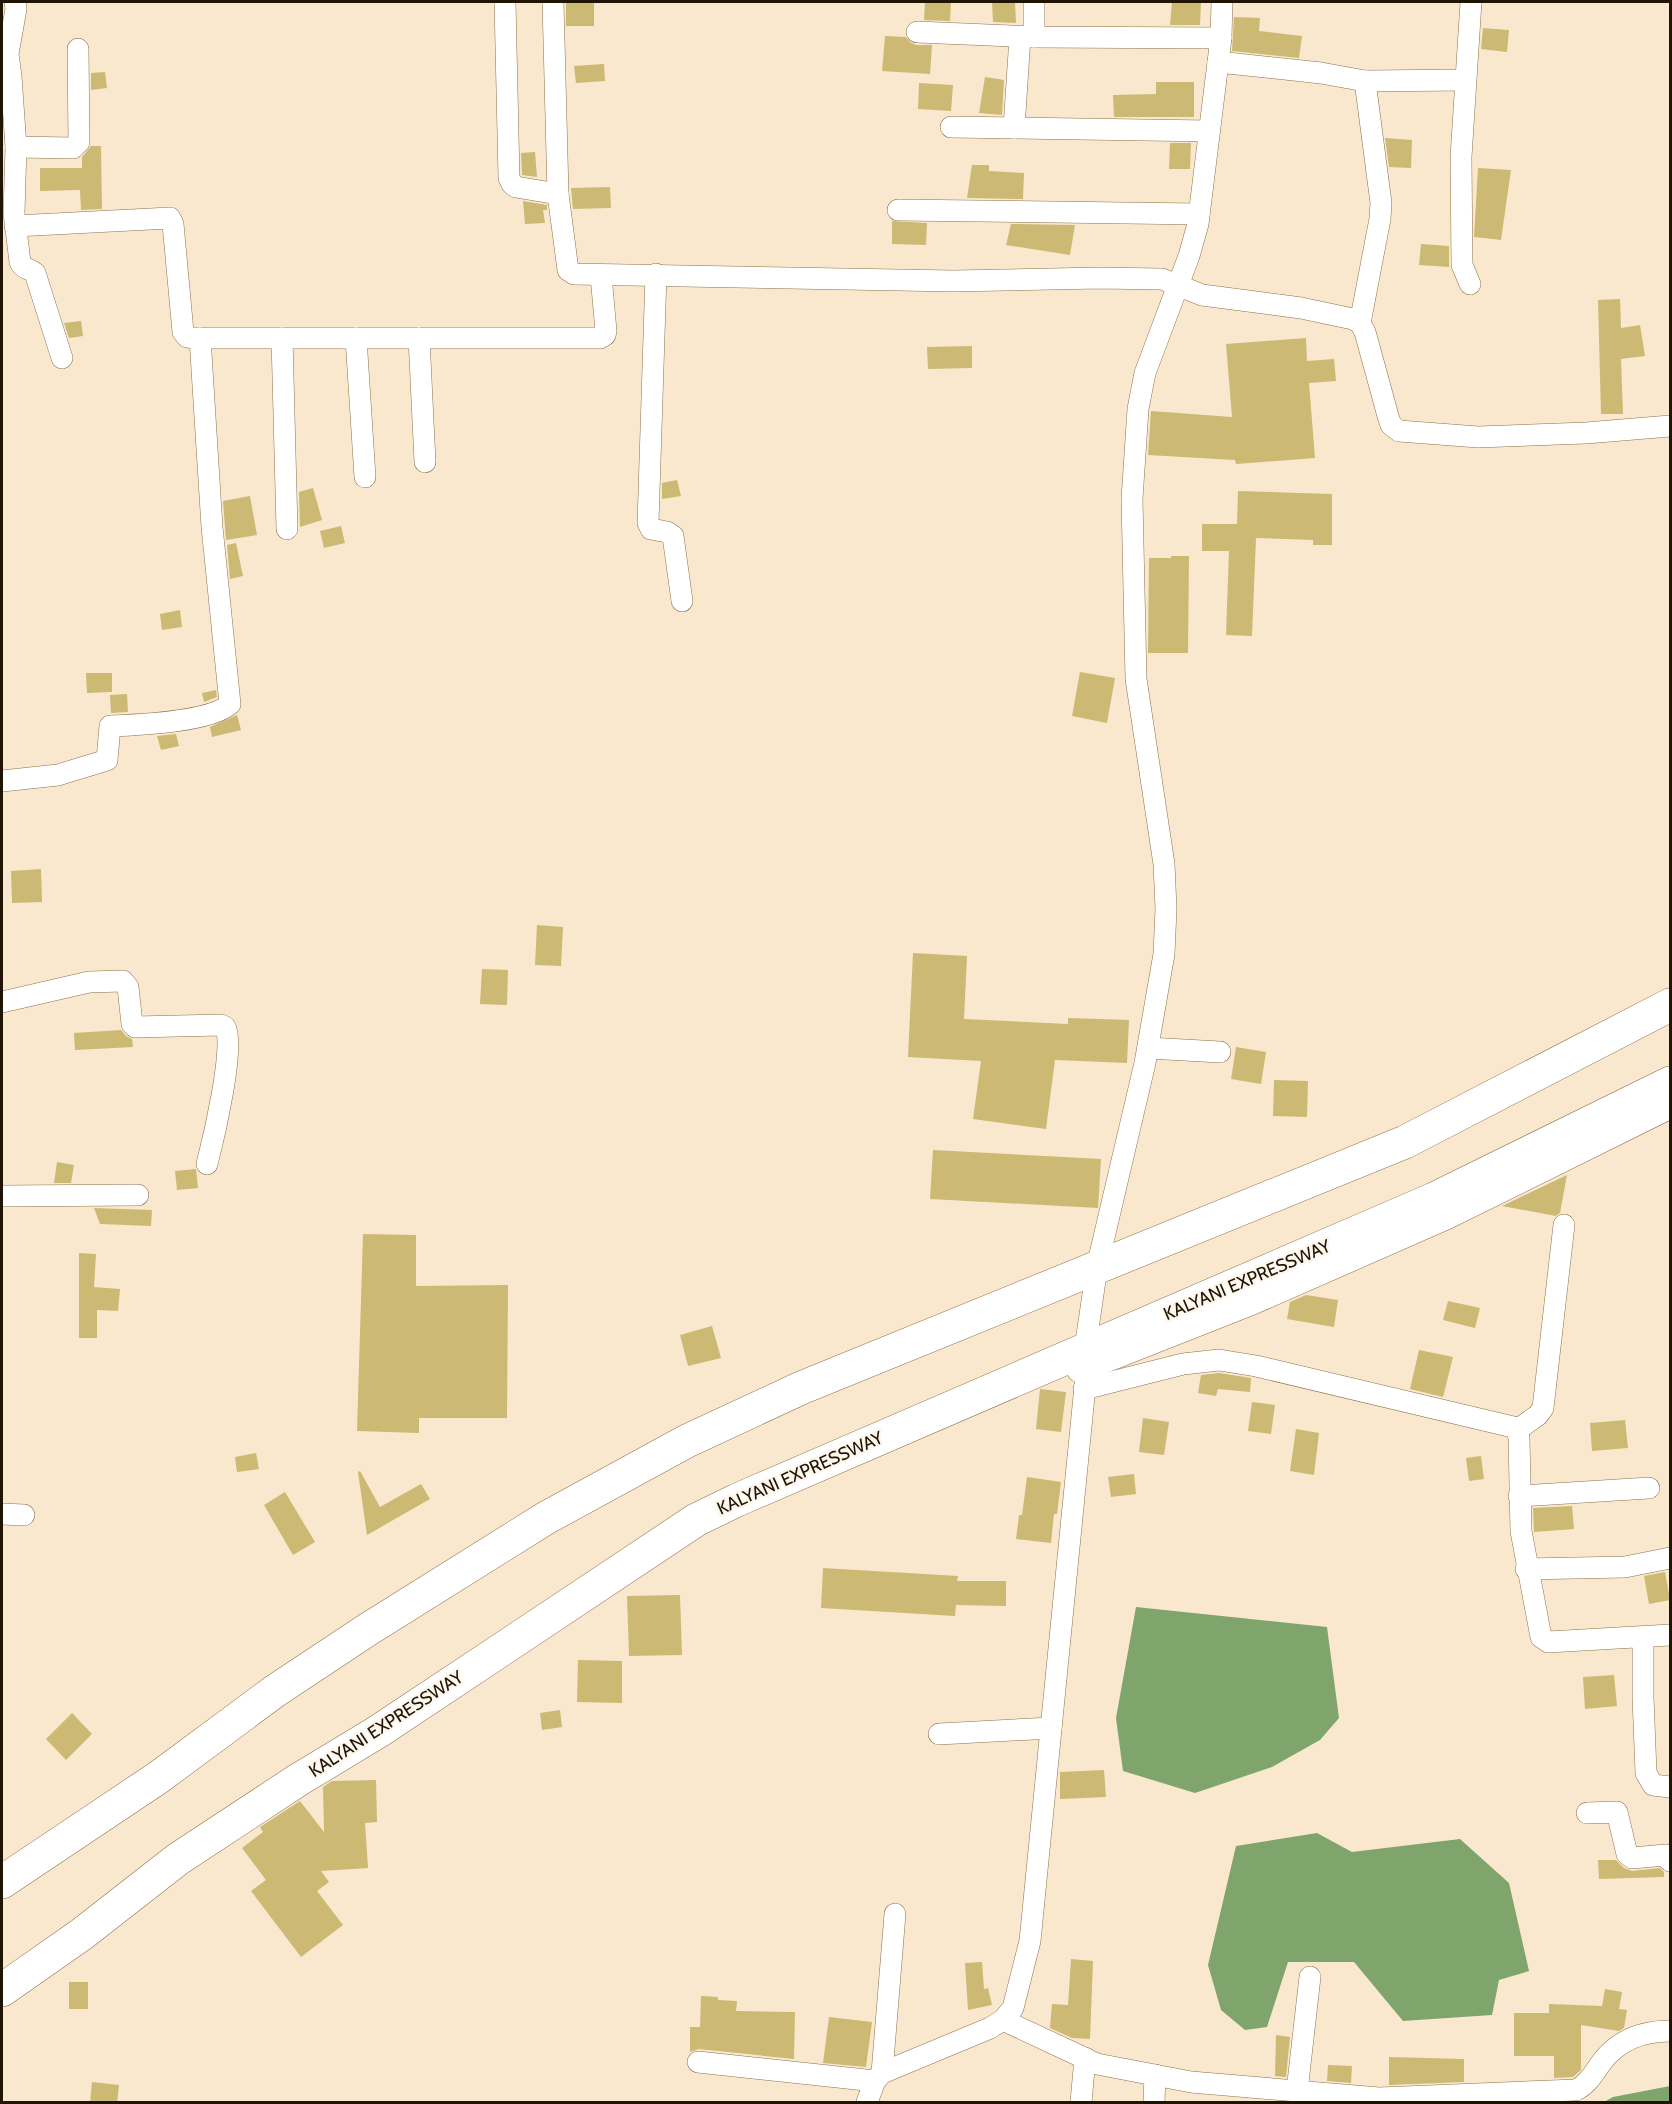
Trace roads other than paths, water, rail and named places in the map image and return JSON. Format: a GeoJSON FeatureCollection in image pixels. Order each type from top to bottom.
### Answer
{"type":"FeatureCollection","features":[{"type":"Feature","properties":{"kind":"highway"},"geometry":{"type":"LineString","coordinates":[[2,1882],[159,1777],[284,1685],[430,1590],[546,1518],[687,1440],[801,1388],[1405,1142],[1671,1005]]}},
{"type":"Feature","properties":{"kind":"highway","name":"KALYANI EXPRESSWAY"},"geometry":{"type":"LineString","coordinates":[[2,1990],[82,1934],[178,1859],[298,1780],[379,1731],[696,1520],[736,1500],[1085,1368],[1671,1083]]}},
{"type":"Feature","properties":{"kind":"street"},"geometry":{"type":"LineString","coordinates":[[15,2],[16,9],[8,54],[16,147],[8,177],[21,266],[35,273],[62,358]]}},
{"type":"Feature","properties":{"kind":"street"},"geometry":{"type":"LineString","coordinates":[[505,2],[509,178],[516,187],[558,194]]}},
{"type":"Feature","properties":{"kind":"street"},"geometry":{"type":"LineString","coordinates":[[553,2],[558,194],[568,270],[578,275],[656,274],[953,280],[1162,279],[1202,295],[1301,308],[1353,319],[1360,323],[1365,332],[1391,425],[1399,431],[1478,438],[1671,426]]}},
{"type":"Feature","properties":{"kind":"street"},"geometry":{"type":"LineString","coordinates":[[1014,128],[1034,2]]}},
{"type":"Feature","properties":{"kind":"street"},"geometry":{"type":"LineString","coordinates":[[698,2062],[878,2077],[990,2028],[1003,2020],[1013,2008],[1030,1941],[1067,1582],[1085,1368],[1097,1267],[1148,1048],[1164,954],[1166,909],[1164,864],[1136,680],[1132,499],[1138,409],[1145,373],[1179,285],[1192,246],[1199,213],[1221,38],[1222,2]]}},
{"type":"Feature","properties":{"kind":"street"},"geometry":{"type":"LineString","coordinates":[[1470,284],[1462,265],[1461,157],[1471,2]]}},
{"type":"Feature","properties":{"kind":"street"},"geometry":{"type":"LineString","coordinates":[[918,32],[1027,37],[1221,38]]}},
{"type":"Feature","properties":{"kind":"street"},"geometry":{"type":"LineString","coordinates":[[16,147],[73,148],[77,146],[79,142],[78,50]]}},
{"type":"Feature","properties":{"kind":"street"},"geometry":{"type":"LineString","coordinates":[[1218,62],[1321,73],[1365,81],[1465,81]]}},
{"type":"Feature","properties":{"kind":"street"},"geometry":{"type":"LineString","coordinates":[[1360,323],[1381,203],[1365,81]]}},
{"type":"Feature","properties":{"kind":"street"},"geometry":{"type":"LineString","coordinates":[[951,127],[1209,131]]}},
{"type":"Feature","properties":{"kind":"street"},"geometry":{"type":"LineString","coordinates":[[898,210],[1199,213]]}},
{"type":"Feature","properties":{"kind":"street"},"geometry":{"type":"LineString","coordinates":[[15,226],[170,218],[173,224],[183,332],[187,337],[603,337],[606,331],[601,276]]}},
{"type":"Feature","properties":{"kind":"street"},"geometry":{"type":"LineString","coordinates":[[656,274],[648,518],[651,529],[667,532],[673,536],[682,601]]}},
{"type":"Feature","properties":{"kind":"street"},"geometry":{"type":"LineString","coordinates":[[2,781],[58,775],[107,760],[110,726],[164,723],[220,710],[230,704],[212,527],[200,338]]}},
{"type":"Feature","properties":{"kind":"street"},"geometry":{"type":"LineString","coordinates":[[282,338],[287,529]]}},
{"type":"Feature","properties":{"kind":"street"},"geometry":{"type":"LineString","coordinates":[[356,338],[364,477]]}},
{"type":"Feature","properties":{"kind":"street"},"geometry":{"type":"LineString","coordinates":[[419,338],[425,462]]}},
{"type":"Feature","properties":{"kind":"street"},"geometry":{"type":"LineString","coordinates":[[2,1002],[89,982],[123,981],[128,987],[132,1024],[135,1027],[191,1024],[225,1027],[228,1036],[223,1091],[207,1164]]}},
{"type":"Feature","properties":{"kind":"street"},"geometry":{"type":"LineString","coordinates":[[1148,1048],[1220,1052]]}},
{"type":"Feature","properties":{"kind":"street"},"geometry":{"type":"LineString","coordinates":[[1085,1368],[1250,1302],[1446,1216],[1671,1105]]}},
{"type":"Feature","properties":{"kind":"street"},"geometry":{"type":"LineString","coordinates":[[2,1196],[138,1195]]}},
{"type":"Feature","properties":{"kind":"street"},"geometry":{"type":"LineString","coordinates":[[1517,1430],[1538,1416],[1543,1408],[1564,1225]]}},
{"type":"Feature","properties":{"kind":"street"},"geometry":{"type":"LineString","coordinates":[[1085,1368],[1183,1364],[1219,1360],[1334,1384],[1507,1425],[1517,1430]]}},
{"type":"Feature","properties":{"kind":"street"},"geometry":{"type":"LineString","coordinates":[[1517,1430],[1521,1531],[1526,1569],[1539,1631],[1544,1640],[1548,1642],[1671,1635]]}},
{"type":"Feature","properties":{"kind":"street"},"geometry":{"type":"LineString","coordinates":[[1520,1496],[1649,1488]]}},
{"type":"Feature","properties":{"kind":"street"},"geometry":{"type":"LineString","coordinates":[[2,1514],[24,1515]]}},
{"type":"Feature","properties":{"kind":"street"},"geometry":{"type":"LineString","coordinates":[[1526,1569],[1625,1567],[1671,1558]]}},
{"type":"Feature","properties":{"kind":"street"},"geometry":{"type":"LineString","coordinates":[[1643,1638],[1646,1773],[1653,1785],[1671,1787]]}},
{"type":"Feature","properties":{"kind":"street"},"geometry":{"type":"LineString","coordinates":[[939,1734],[1051,1728]]}},
{"type":"Feature","properties":{"kind":"street"},"geometry":{"type":"LineString","coordinates":[[1587,1813],[1617,1812],[1627,1854],[1632,1858],[1666,1855],[1671,1861]]}},
{"type":"Feature","properties":{"kind":"street"},"geometry":{"type":"LineString","coordinates":[[867,2103],[878,2077],[895,1914]]}},
{"type":"Feature","properties":{"kind":"street"},"geometry":{"type":"LineString","coordinates":[[1297,2091],[1310,1977]]}},
{"type":"Feature","properties":{"kind":"street"},"geometry":{"type":"LineString","coordinates":[[1003,2020],[1097,2064],[1191,2082],[1379,2098],[1571,2096],[1587,2082],[1603,2060],[1618,2046],[1641,2034],[1652,2031],[1671,2031]]}},
{"type":"Feature","properties":{"kind":"street"},"geometry":{"type":"LineString","coordinates":[[1081,2103],[1085,2058]]}},
{"type":"Feature","properties":{"kind":"street"},"geometry":{"type":"LineString","coordinates":[[1154,2103],[1155,2075]]}}]}
